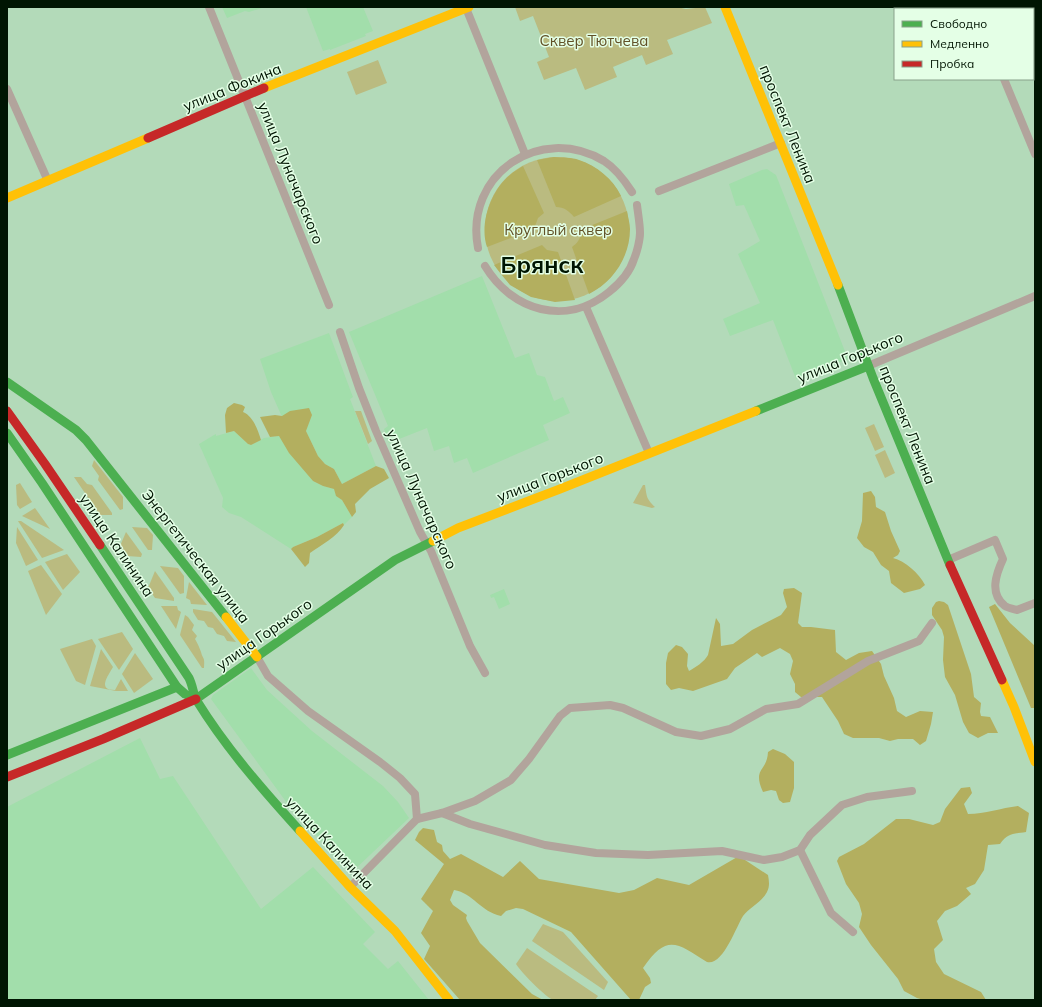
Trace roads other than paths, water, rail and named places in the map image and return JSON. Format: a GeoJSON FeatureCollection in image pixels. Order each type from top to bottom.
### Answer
{"type":"FeatureCollection","features":[{"type":"Feature","properties":{"kind":"main road","name":"проспект Ленина"},"geometry":{"type":"LineString","coordinates":[[725,7],[831,266],[868,366],[948,560],[1014,707],[1035,762]]}},
{"type":"Feature","properties":{"kind":"main road","name":"улица Фокина"},"geometry":{"type":"LineString","coordinates":[[7,198],[245,96],[468,8]]}},
{"type":"Feature","properties":{"kind":"main road","name":"улица Горького"},"geometry":{"type":"LineString","coordinates":[[7,777],[103,739],[196,699],[395,560],[458,528],[868,366]]}},
{"type":"Feature","properties":{"kind":"main road","name":"Энергетическая улица"},"geometry":{"type":"LineString","coordinates":[[7,382],[83,436],[256,657]]}},
{"type":"Feature","properties":{"kind":"main road","name":"улица Калинина"},"geometry":{"type":"LineString","coordinates":[[7,411],[45,464],[189,678],[193,685],[196,699],[232,751],[273,801],[350,887],[395,931],[449,1000]]}},
{"type":"Feature","properties":{"kind":"main road","name":"улица Калинина"},"geometry":{"type":"LineString","coordinates":[[7,433],[42,482],[177,687],[185,694],[196,699]]}},
{"type":"Feature","properties":{"kind":"main road"},"geometry":{"type":"LineString","coordinates":[[7,755],[177,687]]}},
{"type":"Feature","properties":{"kind":"street","name":"улица Луначарского"},"geometry":{"type":"LineString","coordinates":[[209,7],[329,305]]}},
{"type":"Feature","properties":{"kind":"street"},"geometry":{"type":"LineString","coordinates":[[468,8],[525,154]]}},
{"type":"Feature","properties":{"kind":"street"},"geometry":{"type":"LineString","coordinates":[[1004,80],[1035,154]]}},
{"type":"Feature","properties":{"kind":"street"},"geometry":{"type":"LineString","coordinates":[[7,89],[48,181]]}},
{"type":"Feature","properties":{"kind":"street"},"geometry":{"type":"LineString","coordinates":[[659,191],[781,143]]}},
{"type":"Feature","properties":{"kind":"street"},"geometry":{"type":"LineString","coordinates":[[478,248],[477,214],[486,189],[503,169],[525,154],[552,147],[579,150],[605,161],[625,180],[632,192]]}},
{"type":"Feature","properties":{"kind":"street"},"geometry":{"type":"LineString","coordinates":[[484,266],[500,287],[521,303],[547,311],[573,310],[586,307],[598,301],[620,284],[634,260],[640,233],[637,205]]}},
{"type":"Feature","properties":{"kind":"street","name":"улица Горького"},"geometry":{"type":"LineString","coordinates":[[868,366],[1035,296]]}},
{"type":"Feature","properties":{"kind":"street"},"geometry":{"type":"LineString","coordinates":[[586,307],[649,453]]}},
{"type":"Feature","properties":{"kind":"street","name":"улица Луначарского"},"geometry":{"type":"LineString","coordinates":[[340,332],[359,388],[376,431],[426,545],[431,551],[470,646],[485,673]]}},
{"type":"Feature","properties":{"kind":"street"},"geometry":{"type":"LineString","coordinates":[[948,560],[995,540],[1003,559],[996,572],[995,584],[998,596],[1005,606],[1017,610],[1035,603]]}},
{"type":"Feature","properties":{"kind":"street"},"geometry":{"type":"LineString","coordinates":[[350,887],[417,819],[442,813],[475,801],[511,780],[529,759],[560,716],[570,708],[610,705],[623,708],[676,732],[701,736],[730,729],[766,709],[798,704],[868,661],[919,641],[932,624]]}},
{"type":"Feature","properties":{"kind":"street","name":"Энергетическая улица"},"geometry":{"type":"LineString","coordinates":[[256,657],[268,676],[308,711],[400,778],[415,794],[417,819]]}},
{"type":"Feature","properties":{"kind":"street"},"geometry":{"type":"LineString","coordinates":[[442,813],[470,824],[545,845],[596,853],[648,855],[722,851],[764,860],[800,850],[810,835],[842,805],[867,797],[912,791]]}},
{"type":"Feature","properties":{"kind":"street"},"geometry":{"type":"LineString","coordinates":[[800,850],[831,913],[853,932]]}},
{"type":"Feature","properties":{"kind":"district","name":"Брянск"},"geometry":{"type":"Point","coordinates":[542,264]}},
{"type":"Feature","properties":{"kind":"park label","name":"Сквер Тютчева"},"geometry":{"type":"Point","coordinates":[594,40]}},
{"type":"Feature","properties":{"kind":"park label","name":"Круглый сквер"},"geometry":{"type":"Point","coordinates":[558,229]}}]}
